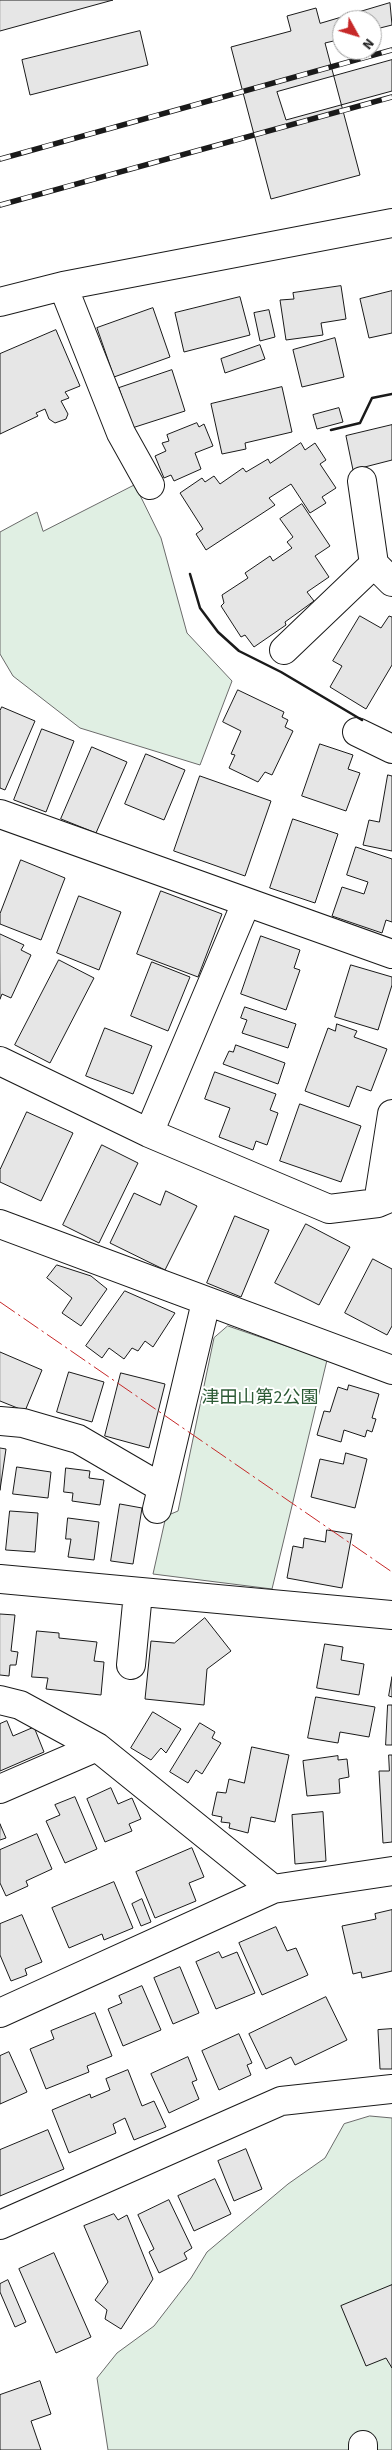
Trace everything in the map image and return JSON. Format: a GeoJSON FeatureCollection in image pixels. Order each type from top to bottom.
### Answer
{"type":"FeatureCollection","features":[{"type":"Feature","properties":{"kind":"street"},"geometry":{"type":"LineString","coordinates":[[0,302],[63,286],[392,223]]}},
{"type":"Feature","properties":{"kind":"street"},"geometry":{"type":"LineString","coordinates":[[63,286],[121,433],[150,484]]}},
{"type":"Feature","properties":{"kind":"street"},"geometry":{"type":"LineString","coordinates":[[284,650],[383,573],[362,481]]}},
{"type":"Feature","properties":{"kind":"street"},"geometry":{"type":"LineString","coordinates":[[357,732],[392,749]]}},
{"type":"Feature","properties":{"kind":"street"},"geometry":{"type":"LineString","coordinates":[[2,819],[392,954]]}},
{"type":"Feature","properties":{"kind":"street"},"geometry":{"type":"LineString","coordinates":[[148,1134],[246,903]]}},
{"type":"Feature","properties":{"kind":"street"},"geometry":{"type":"LineString","coordinates":[[0,1061],[148,1134],[329,1209],[385,1200],[392,1114]]}},
{"type":"Feature","properties":{"kind":"street"},"geometry":{"type":"LineString","coordinates":[[0,1224],[392,1370]]}},
{"type":"Feature","properties":{"kind":"street"},"geometry":{"type":"LineString","coordinates":[[0,1421],[23,1423],[78,1439],[160,1499],[206,1302]]}},
{"type":"Feature","properties":{"kind":"street"},"geometry":{"type":"LineString","coordinates":[[0,1579],[392,1615]]}},
{"type":"Feature","properties":{"kind":"street"},"geometry":{"type":"LineString","coordinates":[[131,1665],[138,1593]]}},
{"type":"Feature","properties":{"kind":"street"},"geometry":{"type":"LineString","coordinates":[[0,1700],[20,1705],[97,1747],[273,1889]]}},
{"type":"Feature","properties":{"kind":"street"},"geometry":{"type":"LineString","coordinates":[[0,1788],[97,1747]]}},
{"type":"Feature","properties":{"kind":"street"},"geometry":{"type":"LineString","coordinates":[[0,2013],[273,1889],[392,1871]]}},
{"type":"Feature","properties":{"kind":"street"},"geometry":{"type":"LineString","coordinates":[[0,2225],[281,2101],[392,2089]]}},
{"type":"Feature","properties":{"kind":"green space"},"geometry":{"type":"Polygon","coordinates":[[[135,485],[161,538],[187,633],[232,681],[200,765],[80,728],[13,676],[0,654],[0,532],[37,512],[43,531],[135,485]]]}},
{"type":"Feature","properties":{"kind":"green space","name":"津田山第2公園"},"geometry":{"type":"Polygon","coordinates":[[[228,1326],[327,1360],[272,1589],[153,1574],[166,1516],[178,1511],[214,1338],[228,1326]]]}},
{"type":"Feature","properties":{"kind":"green space"},"geometry":{"type":"Polygon","coordinates":[[[370,2116],[392,2118],[392,2450],[108,2450],[97,2378],[117,2353],[154,2326],[191,2278],[207,2252],[288,2184],[325,2158],[344,2124],[370,2116]]]}},
{"type":"Feature","properties":{"kind":"building"},"geometry":{"type":"Polygon","coordinates":[[[0,0],[113,0],[0,31],[0,0]]]}},
{"type":"Feature","properties":{"kind":"building"},"geometry":{"type":"Polygon","coordinates":[[[390,3],[392,25],[382,28],[382,10],[366,10],[390,3]]]}},
{"type":"Feature","properties":{"kind":"building"},"geometry":{"type":"Polygon","coordinates":[[[316,8],[320,23],[332,20],[332,41],[325,43],[360,175],[271,199],[231,47],[291,31],[287,16],[316,8]]]}},
{"type":"Feature","properties":{"kind":"building"},"geometry":{"type":"Polygon","coordinates":[[[140,31],[148,65],[30,95],[22,60],[140,31]]]}},
{"type":"Feature","properties":{"kind":"building"},"geometry":{"type":"Polygon","coordinates":[[[392,60],[392,91],[286,120],[277,92],[392,60]]]}},
{"type":"Feature","properties":{"kind":"building"},"geometry":{"type":"Polygon","coordinates":[[[341,286],[346,319],[321,323],[323,335],[286,340],[280,300],[294,299],[293,293],[341,286]]]}},
{"type":"Feature","properties":{"kind":"building"},"geometry":{"type":"Polygon","coordinates":[[[392,291],[392,333],[369,338],[360,299],[392,291]]]}},
{"type":"Feature","properties":{"kind":"building"},"geometry":{"type":"Polygon","coordinates":[[[240,297],[250,335],[184,352],[175,313],[240,297]]]}},
{"type":"Feature","properties":{"kind":"building"},"geometry":{"type":"Polygon","coordinates":[[[153,308],[170,357],[114,377],[97,328],[153,308]]]}},
{"type":"Feature","properties":{"kind":"building"},"geometry":{"type":"Polygon","coordinates":[[[269,310],[275,337],[260,341],[254,313],[269,310]]]}},
{"type":"Feature","properties":{"kind":"building"},"geometry":{"type":"Polygon","coordinates":[[[56,330],[80,386],[65,392],[69,398],[61,401],[68,414],[66,419],[55,423],[49,419],[45,409],[36,413],[38,416],[0,434],[0,354],[56,330]]]}},
{"type":"Feature","properties":{"kind":"building"},"geometry":{"type":"Polygon","coordinates":[[[335,338],[344,377],[302,387],[293,350],[335,338]]]}},
{"type":"Feature","properties":{"kind":"building"},"geometry":{"type":"Polygon","coordinates":[[[260,345],[265,359],[225,373],[221,359],[260,345]]]}},
{"type":"Feature","properties":{"kind":"building"},"geometry":{"type":"Polygon","coordinates":[[[172,370],[185,411],[132,428],[119,388],[172,370]]]}},
{"type":"Feature","properties":{"kind":"building"},"geometry":{"type":"Polygon","coordinates":[[[282,387],[292,432],[245,443],[246,449],[222,454],[211,404],[282,387]]]}},
{"type":"Feature","properties":{"kind":"building"},"geometry":{"type":"Polygon","coordinates":[[[339,408],[343,422],[317,429],[313,415],[339,408]]]}},
{"type":"Feature","properties":{"kind":"building"},"geometry":{"type":"Polygon","coordinates":[[[197,423],[199,427],[204,424],[213,446],[195,453],[201,469],[174,481],[171,475],[164,478],[155,456],[166,451],[162,443],[169,441],[167,435],[197,423]]]}},
{"type":"Feature","properties":{"kind":"building"},"geometry":{"type":"Polygon","coordinates":[[[392,425],[392,460],[353,470],[346,436],[392,425]]]}},
{"type":"Feature","properties":{"kind":"building"},"geometry":{"type":"Polygon","coordinates":[[[301,443],[305,450],[315,443],[326,460],[320,464],[336,488],[322,497],[326,503],[310,513],[291,484],[269,498],[275,505],[206,550],[196,534],[203,529],[180,493],[202,478],[205,482],[214,476],[220,484],[243,468],[246,472],[268,459],[270,463],[301,443]]]}},
{"type":"Feature","properties":{"kind":"building"},"geometry":{"type":"Polygon","coordinates":[[[302,504],[330,546],[315,556],[329,577],[307,592],[314,601],[285,622],[286,625],[254,647],[245,635],[241,637],[221,606],[224,603],[222,595],[248,578],[245,573],[270,556],[273,561],[292,548],[287,542],[293,537],[280,519],[302,504]]]}},
{"type":"Feature","properties":{"kind":"building"},"geometry":{"type":"Polygon","coordinates":[[[360,616],[381,628],[389,616],[392,617],[392,665],[366,709],[330,687],[342,666],[333,661],[360,616]]]}},
{"type":"Feature","properties":{"kind":"building"},"geometry":{"type":"Polygon","coordinates":[[[238,690],[284,712],[282,717],[288,720],[285,727],[293,731],[272,775],[265,772],[258,782],[229,768],[235,755],[231,754],[241,731],[223,722],[238,690]]]}},
{"type":"Feature","properties":{"kind":"building"},"geometry":{"type":"Polygon","coordinates":[[[2,707],[35,721],[5,790],[0,788],[0,711],[2,707]]]}},
{"type":"Feature","properties":{"kind":"building"},"geometry":{"type":"Polygon","coordinates":[[[42,729],[74,741],[46,812],[14,800],[42,729]]]}},
{"type":"Feature","properties":{"kind":"building"},"geometry":{"type":"Polygon","coordinates":[[[320,744],[353,755],[348,769],[360,773],[346,811],[302,796],[320,744]]]}},
{"type":"Feature","properties":{"kind":"building"},"geometry":{"type":"Polygon","coordinates":[[[92,747],[127,762],[96,833],[61,819],[92,747]]]}},
{"type":"Feature","properties":{"kind":"building"},"geometry":{"type":"Polygon","coordinates":[[[146,754],[185,770],[164,820],[125,804],[146,754]]]}},
{"type":"Feature","properties":{"kind":"building"},"geometry":{"type":"Polygon","coordinates":[[[388,775],[392,776],[392,851],[363,845],[369,820],[379,822],[388,775]]]}},
{"type":"Feature","properties":{"kind":"building"},"geometry":{"type":"Polygon","coordinates":[[[200,776],[271,801],[245,876],[174,851],[200,776]]]}},
{"type":"Feature","properties":{"kind":"building"},"geometry":{"type":"Polygon","coordinates":[[[293,819],[338,834],[315,903],[270,888],[293,819]]]}},
{"type":"Feature","properties":{"kind":"building"},"geometry":{"type":"Polygon","coordinates":[[[356,847],[392,859],[392,922],[386,920],[382,933],[332,916],[342,887],[364,894],[368,882],[347,875],[356,847]]]}},
{"type":"Feature","properties":{"kind":"building"},"geometry":{"type":"Polygon","coordinates":[[[21,860],[65,878],[41,940],[0,924],[0,914],[21,860]]]}},
{"type":"Feature","properties":{"kind":"building"},"geometry":{"type":"Polygon","coordinates":[[[161,891],[222,914],[198,977],[137,954],[161,891]]]}},
{"type":"Feature","properties":{"kind":"building"},"geometry":{"type":"Polygon","coordinates":[[[79,896],[121,912],[99,970],[57,953],[79,896]]]}},
{"type":"Feature","properties":{"kind":"building"},"geometry":{"type":"Polygon","coordinates":[[[0,934],[24,945],[21,950],[31,955],[11,998],[2,994],[0,999],[0,934]]]}},
{"type":"Feature","properties":{"kind":"building"},"geometry":{"type":"Polygon","coordinates":[[[261,936],[300,950],[294,968],[300,970],[286,1010],[241,994],[261,936]]]}},
{"type":"Feature","properties":{"kind":"building"},"geometry":{"type":"Polygon","coordinates":[[[59,960],[94,978],[50,1063],[15,1045],[59,960]]]}},
{"type":"Feature","properties":{"kind":"building"},"geometry":{"type":"Polygon","coordinates":[[[152,962],[190,977],[168,1031],[131,1016],[152,962]]]}},
{"type":"Feature","properties":{"kind":"building"},"geometry":{"type":"Polygon","coordinates":[[[351,965],[392,977],[392,985],[378,1030],[335,1017],[351,965]]]}},
{"type":"Feature","properties":{"kind":"building"},"geometry":{"type":"Polygon","coordinates":[[[245,1007],[296,1024],[288,1048],[242,1033],[247,1020],[241,1018],[245,1007]]]}},
{"type":"Feature","properties":{"kind":"building"},"geometry":{"type":"Polygon","coordinates":[[[337,1024],[357,1031],[354,1037],[387,1049],[371,1091],[357,1086],[349,1107],[305,1091],[328,1028],[335,1031],[337,1024]]]}},
{"type":"Feature","properties":{"kind":"building"},"geometry":{"type":"Polygon","coordinates":[[[105,1028],[152,1046],[133,1094],[86,1076],[105,1028]]]}},
{"type":"Feature","properties":{"kind":"building"},"geometry":{"type":"Polygon","coordinates":[[[236,1045],[285,1063],[278,1084],[223,1064],[229,1051],[233,1052],[236,1045]]]}},
{"type":"Feature","properties":{"kind":"building"},"geometry":{"type":"Polygon","coordinates":[[[215,1072],[276,1094],[270,1110],[278,1113],[267,1145],[256,1141],[253,1150],[219,1137],[230,1108],[205,1099],[215,1072]]]}},
{"type":"Feature","properties":{"kind":"building"},"geometry":{"type":"Polygon","coordinates":[[[300,1104],[361,1126],[341,1182],[280,1161],[300,1104]]]}},
{"type":"Feature","properties":{"kind":"building"},"geometry":{"type":"Polygon","coordinates":[[[27,1112],[73,1133],[41,1201],[0,1182],[0,1170],[27,1112]]]}},
{"type":"Feature","properties":{"kind":"building"},"geometry":{"type":"Polygon","coordinates":[[[102,1145],[138,1163],[99,1243],[63,1225],[102,1145]]]}},
{"type":"Feature","properties":{"kind":"building"},"geometry":{"type":"Polygon","coordinates":[[[166,1191],[197,1206],[165,1270],[110,1243],[134,1193],[160,1205],[166,1191]]]}},
{"type":"Feature","properties":{"kind":"building"},"geometry":{"type":"Polygon","coordinates":[[[235,1216],[269,1230],[241,1297],[207,1283],[235,1216]]]}},
{"type":"Feature","properties":{"kind":"building"},"geometry":{"type":"Polygon","coordinates":[[[306,1224],[350,1247],[319,1305],[275,1283],[306,1224]]]}},
{"type":"Feature","properties":{"kind":"building"},"geometry":{"type":"Polygon","coordinates":[[[373,1259],[392,1269],[392,1326],[387,1335],[345,1313],[373,1259]]]}},
{"type":"Feature","properties":{"kind":"building"},"geometry":{"type":"Polygon","coordinates":[[[57,1265],[91,1276],[107,1289],[81,1326],[62,1313],[72,1298],[47,1278],[57,1265]]]}},
{"type":"Feature","properties":{"kind":"building"},"geometry":{"type":"Polygon","coordinates":[[[125,1291],[175,1313],[153,1347],[145,1341],[138,1351],[132,1348],[124,1359],[109,1348],[102,1358],[86,1346],[125,1291]]]}},
{"type":"Feature","properties":{"kind":"building"},"geometry":{"type":"Polygon","coordinates":[[[0,1352],[42,1370],[25,1411],[0,1401],[0,1352]]]}},
{"type":"Feature","properties":{"kind":"building"},"geometry":{"type":"Polygon","coordinates":[[[69,1372],[104,1382],[92,1422],[57,1412],[69,1372]]]}},
{"type":"Feature","properties":{"kind":"building"},"geometry":{"type":"Polygon","coordinates":[[[121,1373],[165,1384],[149,1448],[105,1436],[121,1373]]]}},
{"type":"Feature","properties":{"kind":"building"},"geometry":{"type":"Polygon","coordinates":[[[349,1385],[379,1394],[372,1418],[376,1419],[372,1432],[367,1430],[365,1437],[344,1430],[341,1442],[317,1435],[324,1411],[330,1412],[338,1387],[347,1390],[349,1385]]]}},
{"type":"Feature","properties":{"kind":"building"},"geometry":{"type":"Polygon","coordinates":[[[0,1448],[6,1449],[0,1490],[0,1448]]]}},
{"type":"Feature","properties":{"kind":"building"},"geometry":{"type":"Polygon","coordinates":[[[346,1453],[367,1459],[355,1508],[311,1497],[320,1459],[343,1464],[346,1453]]]}},
{"type":"Feature","properties":{"kind":"building"},"geometry":{"type":"Polygon","coordinates":[[[17,1467],[51,1472],[48,1498],[13,1494],[17,1467]]]}},
{"type":"Feature","properties":{"kind":"building"},"geometry":{"type":"Polygon","coordinates":[[[66,1468],[90,1471],[89,1478],[104,1480],[100,1505],[72,1501],[73,1493],[64,1492],[66,1468]]]}},
{"type":"Feature","properties":{"kind":"building"},"geometry":{"type":"Polygon","coordinates":[[[120,1504],[142,1508],[133,1564],[111,1561],[120,1504]]]}},
{"type":"Feature","properties":{"kind":"building"},"geometry":{"type":"Polygon","coordinates":[[[10,1511],[38,1513],[35,1552],[6,1550],[10,1511]]]}},
{"type":"Feature","properties":{"kind":"building"},"geometry":{"type":"Polygon","coordinates":[[[68,1518],[99,1522],[94,1560],[68,1557],[71,1539],[66,1539],[68,1518]]]}},
{"type":"Feature","properties":{"kind":"building"},"geometry":{"type":"Polygon","coordinates":[[[327,1530],[352,1534],[342,1588],[287,1578],[293,1546],[303,1548],[304,1538],[325,1542],[327,1530]]]}},
{"type":"Feature","properties":{"kind":"building"},"geometry":{"type":"Polygon","coordinates":[[[0,1614],[15,1615],[11,1651],[18,1652],[16,1665],[10,1665],[9,1676],[0,1675],[0,1614]]]}},
{"type":"Feature","properties":{"kind":"building"},"geometry":{"type":"Polygon","coordinates":[[[205,1618],[231,1651],[207,1669],[204,1705],[145,1699],[151,1641],[174,1643],[205,1618]]]}},
{"type":"Feature","properties":{"kind":"building"},"geometry":{"type":"Polygon","coordinates":[[[37,1631],[59,1633],[59,1638],[97,1642],[94,1661],[104,1662],[101,1695],[46,1689],[48,1678],[32,1677],[37,1631]]]}},
{"type":"Feature","properties":{"kind":"building"},"geometry":{"type":"Polygon","coordinates":[[[325,1644],[343,1647],[341,1660],[364,1664],[359,1695],[317,1688],[325,1644]]]}},
{"type":"Feature","properties":{"kind":"building"},"geometry":{"type":"Polygon","coordinates":[[[392,1677],[392,1697],[389,1696],[392,1677]]]}},
{"type":"Feature","properties":{"kind":"building"},"geometry":{"type":"Polygon","coordinates":[[[316,1697],[375,1707],[369,1737],[340,1732],[338,1743],[308,1738],[316,1697]]]}},
{"type":"Feature","properties":{"kind":"building"},"geometry":{"type":"Polygon","coordinates":[[[388,1705],[392,1705],[392,1745],[386,1745],[388,1705]]]}},
{"type":"Feature","properties":{"kind":"building"},"geometry":{"type":"Polygon","coordinates":[[[153,1712],[181,1729],[166,1753],[161,1748],[151,1760],[131,1748],[153,1712]]]}},
{"type":"Feature","properties":{"kind":"building"},"geometry":{"type":"Polygon","coordinates":[[[7,1721],[13,1736],[34,1727],[44,1752],[0,1771],[0,1724],[7,1721]]]}},
{"type":"Feature","properties":{"kind":"building"},"geometry":{"type":"Polygon","coordinates":[[[200,1723],[215,1732],[212,1738],[221,1743],[202,1774],[196,1770],[188,1783],[170,1772],[200,1723]]]}},
{"type":"Feature","properties":{"kind":"building"},"geometry":{"type":"Polygon","coordinates":[[[252,1747],[289,1755],[275,1822],[251,1817],[248,1833],[229,1828],[230,1823],[221,1822],[222,1817],[212,1815],[217,1792],[226,1793],[229,1779],[244,1783],[252,1747]]]}},
{"type":"Feature","properties":{"kind":"building"},"geometry":{"type":"Polygon","coordinates":[[[389,1755],[392,1755],[392,1842],[383,1843],[379,1771],[389,1771],[389,1755]]]}},
{"type":"Feature","properties":{"kind":"building"},"geometry":{"type":"Polygon","coordinates":[[[338,1756],[338,1760],[347,1759],[349,1777],[339,1779],[340,1793],[307,1796],[303,1761],[338,1756]]]}},
{"type":"Feature","properties":{"kind":"building"},"geometry":{"type":"Polygon","coordinates":[[[111,1788],[118,1804],[132,1798],[141,1819],[129,1824],[132,1831],[105,1842],[87,1799],[111,1788]]]}},
{"type":"Feature","properties":{"kind":"building"},"geometry":{"type":"Polygon","coordinates":[[[75,1797],[97,1849],[65,1863],[46,1821],[60,1815],[55,1805],[75,1797]]]}},
{"type":"Feature","properties":{"kind":"building"},"geometry":{"type":"Polygon","coordinates":[[[323,1812],[326,1861],[295,1864],[292,1815],[323,1812]]]}},
{"type":"Feature","properties":{"kind":"building"},"geometry":{"type":"Polygon","coordinates":[[[0,1824],[6,1838],[0,1840],[0,1824]]]}},
{"type":"Feature","properties":{"kind":"building"},"geometry":{"type":"Polygon","coordinates":[[[37,1834],[52,1869],[26,1881],[28,1886],[6,1896],[0,1883],[0,1850],[37,1834]]]}},
{"type":"Feature","properties":{"kind":"building"},"geometry":{"type":"Polygon","coordinates":[[[192,1848],[204,1877],[189,1883],[196,1901],[155,1918],[136,1872],[192,1848]]]}},
{"type":"Feature","properties":{"kind":"building"},"geometry":{"type":"Polygon","coordinates":[[[114,1882],[133,1928],[104,1940],[102,1934],[69,1948],[52,1908],[114,1882]]]}},
{"type":"Feature","properties":{"kind":"building"},"geometry":{"type":"Polygon","coordinates":[[[142,1899],[151,1922],[141,1926],[132,1904],[142,1899]]]}},
{"type":"Feature","properties":{"kind":"building"},"geometry":{"type":"Polygon","coordinates":[[[392,1910],[392,1971],[362,1978],[361,1972],[353,1974],[342,1926],[376,1919],[375,1914],[392,1910]]]}},
{"type":"Feature","properties":{"kind":"building"},"geometry":{"type":"Polygon","coordinates":[[[22,1915],[42,1962],[25,1969],[27,1975],[11,1981],[0,1955],[0,1924],[22,1915]]]}},
{"type":"Feature","properties":{"kind":"building"},"geometry":{"type":"Polygon","coordinates":[[[276,1927],[287,1951],[296,1948],[308,1975],[262,1995],[239,1943],[276,1927]]]}},
{"type":"Feature","properties":{"kind":"building"},"geometry":{"type":"Polygon","coordinates":[[[219,1952],[222,1958],[237,1952],[255,1993],[216,2009],[196,1962],[219,1952]]]}},
{"type":"Feature","properties":{"kind":"building"},"geometry":{"type":"Polygon","coordinates":[[[180,1967],[199,2013],[173,2024],[154,1978],[180,1967]]]}},
{"type":"Feature","properties":{"kind":"building"},"geometry":{"type":"Polygon","coordinates":[[[142,1986],[161,2030],[123,2046],[108,2009],[122,2003],[119,1996],[142,1986]]]}},
{"type":"Feature","properties":{"kind":"building"},"geometry":{"type":"Polygon","coordinates":[[[326,1997],[347,2040],[295,2065],[291,2057],[266,2069],[249,2034],[326,1997]]]}},
{"type":"Feature","properties":{"kind":"building"},"geometry":{"type":"Polygon","coordinates":[[[95,2013],[112,2056],[87,2066],[89,2072],[46,2089],[30,2049],[54,2039],[51,2031],[95,2013]]]}},
{"type":"Feature","properties":{"kind":"building"},"geometry":{"type":"Polygon","coordinates":[[[392,2029],[392,2069],[380,2069],[378,2030],[392,2029]]]}},
{"type":"Feature","properties":{"kind":"building"},"geometry":{"type":"Polygon","coordinates":[[[239,2034],[252,2063],[247,2065],[251,2075],[219,2090],[202,2051],[239,2034]]]}},
{"type":"Feature","properties":{"kind":"building"},"geometry":{"type":"Polygon","coordinates":[[[9,2052],[27,2092],[0,2104],[0,2056],[9,2052]]]}},
{"type":"Feature","properties":{"kind":"building"},"geometry":{"type":"Polygon","coordinates":[[[188,2057],[197,2080],[192,2082],[199,2099],[169,2113],[151,2074],[188,2057]]]}},
{"type":"Feature","properties":{"kind":"building"},"geometry":{"type":"Polygon","coordinates":[[[128,2070],[142,2106],[154,2101],[166,2127],[134,2140],[125,2118],[113,2124],[116,2133],[69,2153],[52,2110],[90,2094],[91,2098],[110,2090],[106,2079],[128,2070]]]}},
{"type":"Feature","properties":{"kind":"building"},"geometry":{"type":"Polygon","coordinates":[[[48,2130],[64,2169],[0,2196],[0,2150],[48,2130]]]}},
{"type":"Feature","properties":{"kind":"building"},"geometry":{"type":"Polygon","coordinates":[[[246,2149],[262,2189],[234,2201],[218,2161],[246,2149]]]}},
{"type":"Feature","properties":{"kind":"building"},"geometry":{"type":"Polygon","coordinates":[[[215,2179],[231,2214],[194,2231],[178,2196],[215,2179]]]}},
{"type":"Feature","properties":{"kind":"building"},"geometry":{"type":"Polygon","coordinates":[[[169,2200],[192,2248],[184,2253],[187,2259],[159,2273],[149,2252],[154,2249],[138,2215],[169,2200]]]}},
{"type":"Feature","properties":{"kind":"building"},"geometry":{"type":"Polygon","coordinates":[[[114,2214],[118,2220],[127,2215],[153,2279],[121,2329],[105,2319],[107,2310],[95,2300],[108,2282],[84,2226],[114,2214]]]}},
{"type":"Feature","properties":{"kind":"building"},"geometry":{"type":"Polygon","coordinates":[[[54,2253],[91,2337],[56,2353],[19,2269],[54,2253]]]}},
{"type":"Feature","properties":{"kind":"building"},"geometry":{"type":"Polygon","coordinates":[[[8,2280],[26,2322],[15,2327],[0,2292],[0,2284],[8,2280]]]}},
{"type":"Feature","properties":{"kind":"building"},"geometry":{"type":"Polygon","coordinates":[[[392,2285],[392,2368],[386,2358],[366,2366],[341,2306],[392,2285]]]}},
{"type":"Feature","properties":{"kind":"building"},"geometry":{"type":"Polygon","coordinates":[[[40,2381],[51,2414],[31,2421],[41,2450],[0,2450],[0,2395],[40,2381]]]}},
{"type":"Feature","properties":{"kind":"railway"},"geometry":{"type":"LineString","coordinates":[[0,159],[392,50]]}},
{"type":"Feature","properties":{"kind":"railway"},"geometry":{"type":"LineString","coordinates":[[0,205],[392,97]]}},
{"type":"Feature","properties":{"kind":"wall"},"geometry":{"type":"LineString","coordinates":[[331,430],[360,423],[372,398],[392,394]]}},
{"type":"Feature","properties":{"kind":"wall"},"geometry":{"type":"LineString","coordinates":[[190,574],[200,608],[218,632],[239,651],[281,672],[362,720]]}},
{"type":"Feature","properties":{"kind":"power"},"geometry":{"type":"LineString","coordinates":[[0,1302],[392,1572]]}}]}
